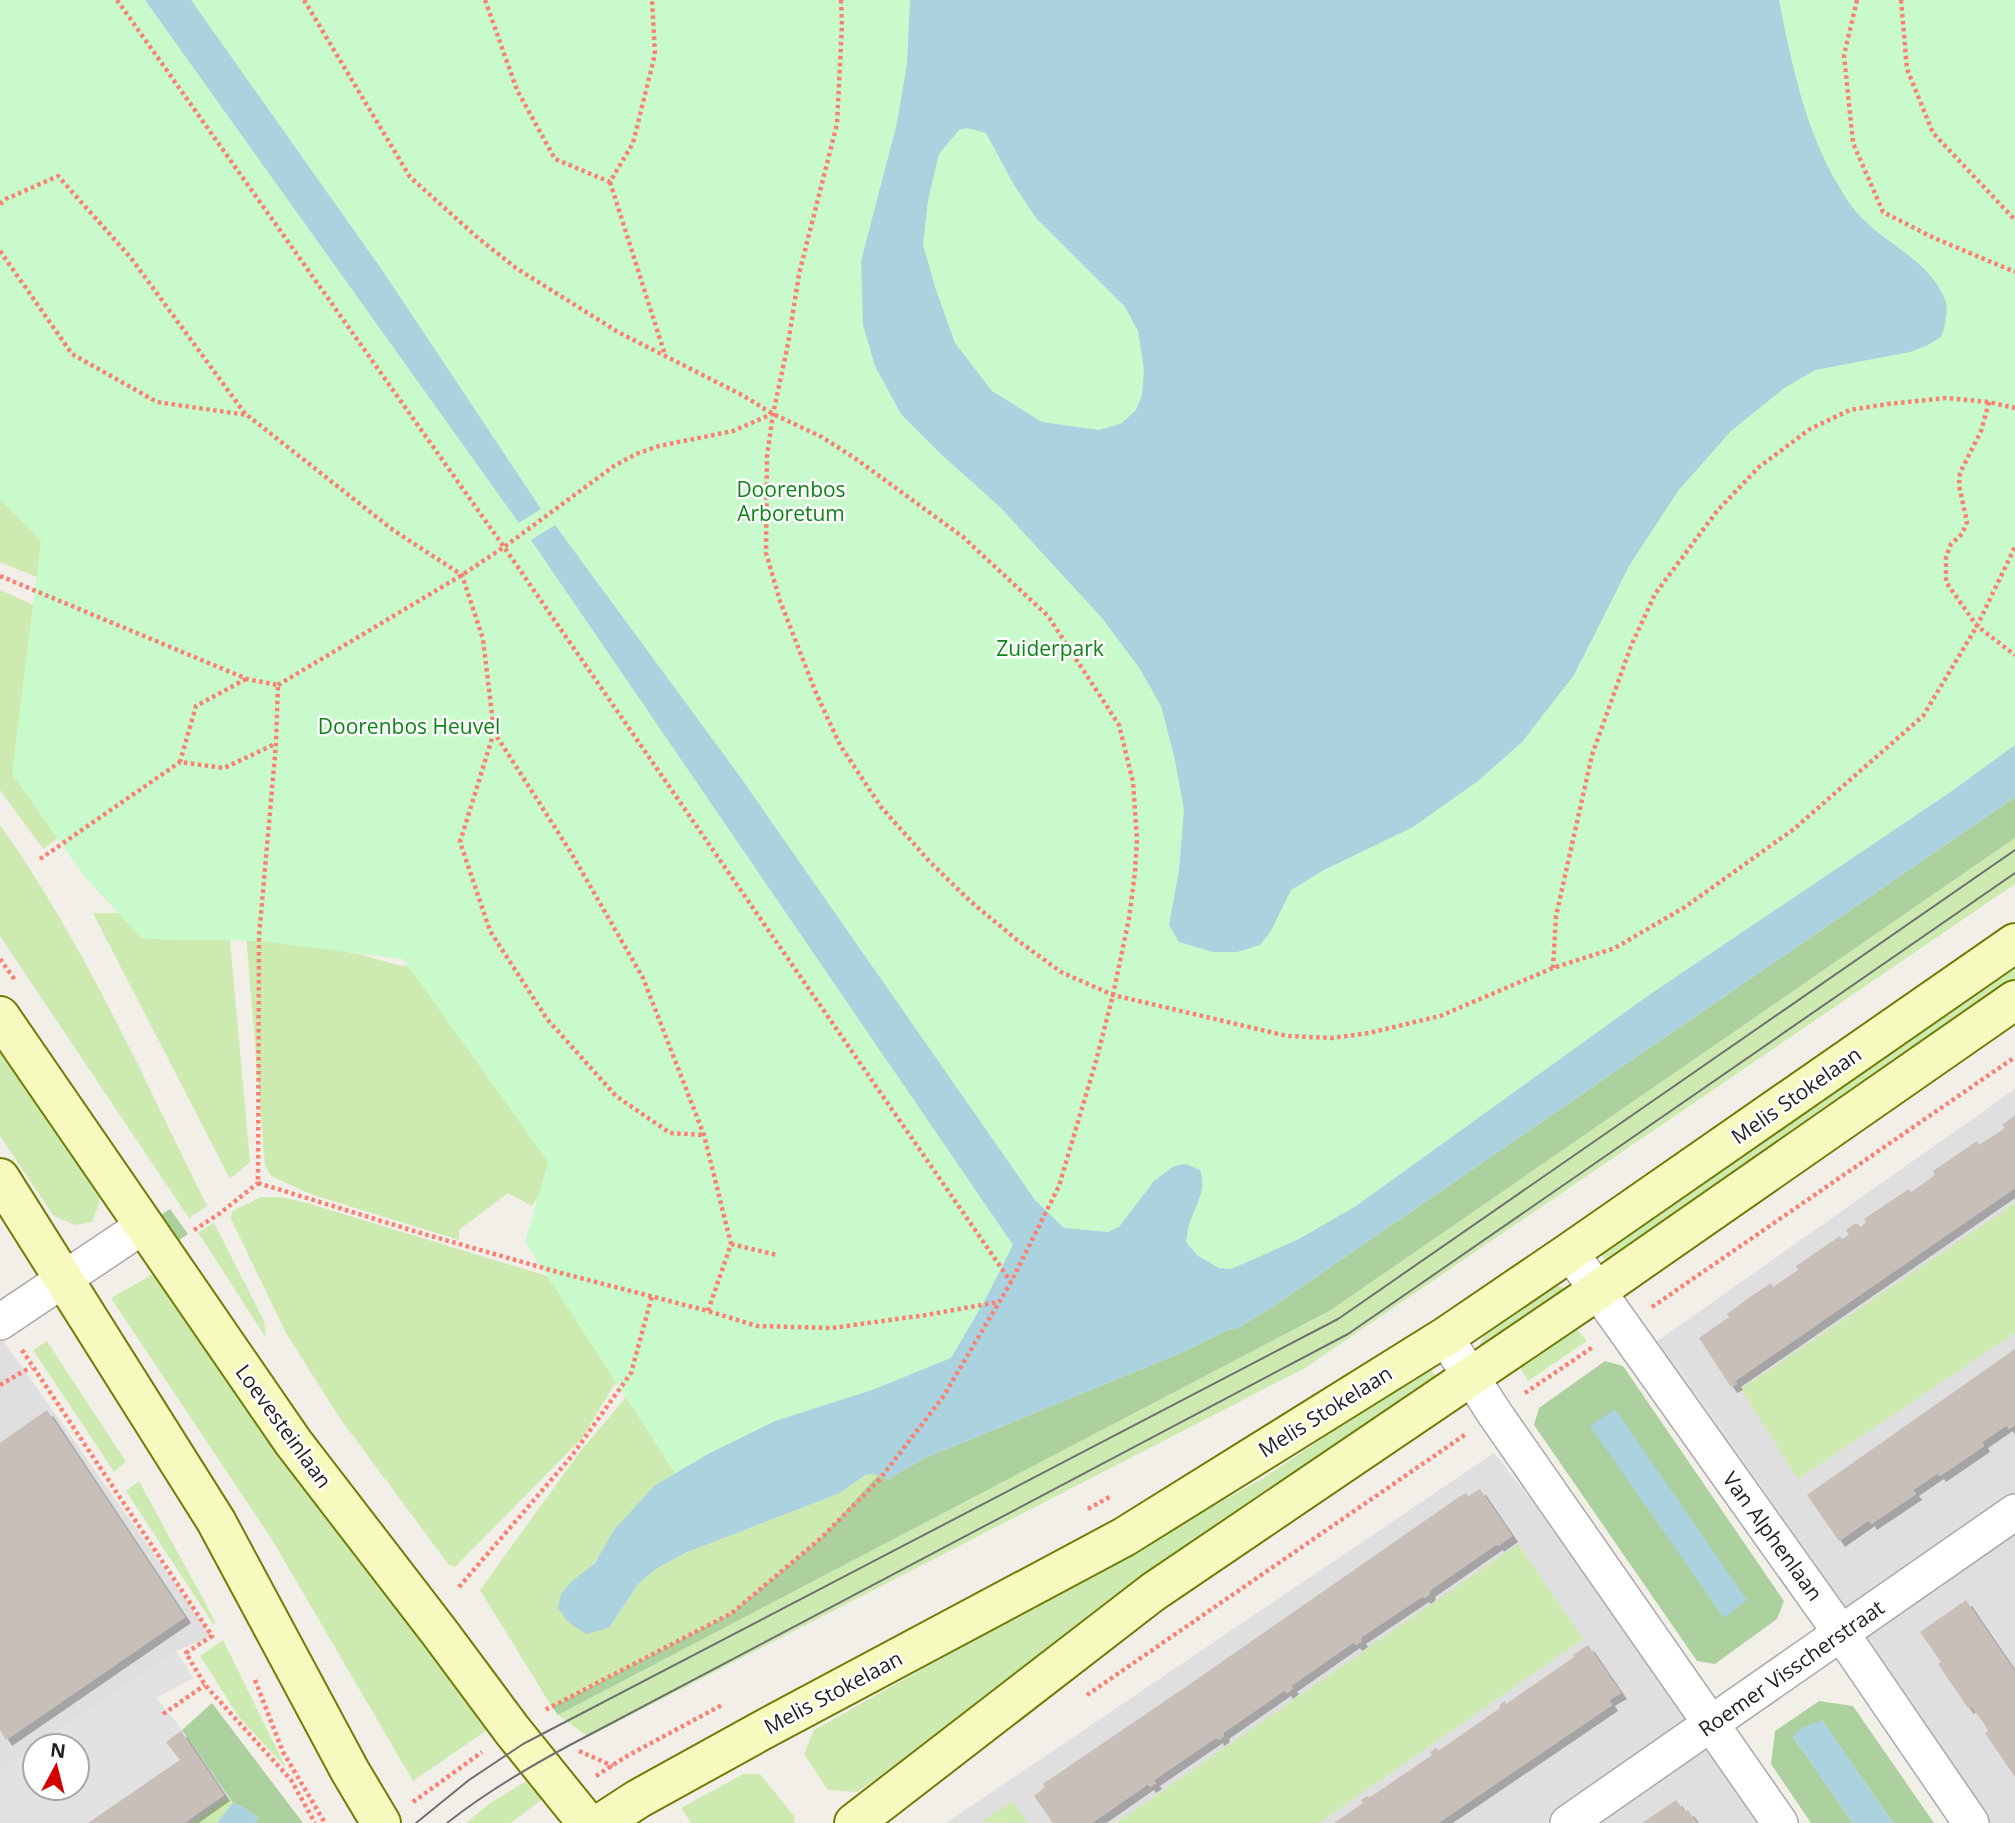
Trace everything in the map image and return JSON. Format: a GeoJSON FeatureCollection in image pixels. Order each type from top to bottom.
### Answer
{"type":"FeatureCollection","features":[{"type":"Feature","properties":{"kind":"street","name":"Melis Stokelaan"},"geometry":{"type":"LineString","coordinates":[[601,1823],[638,1799],[759,1732],[1124,1537],[1445,1336],[2015,943]]}},
{"type":"Feature","properties":{"kind":"street"},"geometry":{"type":"LineString","coordinates":[[854,1823],[1153,1592],[1597,1291],[2015,1000]]}},
{"type":"Feature","properties":{"kind":"street","name":"Loevesteinlaan"},"geometry":{"type":"LineString","coordinates":[[0,1016],[293,1443],[512,1730],[587,1823]]}},
{"type":"Feature","properties":{"kind":"street"},"geometry":{"type":"LineString","coordinates":[[0,1178],[216,1521],[350,1771],[393,1815]]}},
{"type":"Feature","properties":{"kind":"street"},"geometry":{"type":"LineString","coordinates":[[1,1321],[143,1226]]}},
{"type":"Feature","properties":{"kind":"street","name":"Van Alphenlaan"},"geometry":{"type":"LineString","coordinates":[[1570,1252],[1841,1633],[1970,1823]]}},
{"type":"Feature","properties":{"kind":"street"},"geometry":{"type":"LineString","coordinates":[[1445,1336],[1780,1823]]}},
{"type":"Feature","properties":{"kind":"street","name":"Roemer Visscherstraat"},"geometry":{"type":"LineString","coordinates":[[1568,1823],[2015,1512]]}},
{"type":"Feature","properties":{"kind":"path"},"geometry":{"type":"LineString","coordinates":[[117,0],[504,547],[1011,1282]]}},
{"type":"Feature","properties":{"kind":"path"},"geometry":{"type":"LineString","coordinates":[[304,0],[410,177],[478,238],[516,268],[618,332],[822,437],[963,537],[1048,616],[1119,724],[1133,782],[1137,840],[1129,918],[1112,995],[1096,1061],[1059,1186],[1011,1282],[943,1397],[879,1480],[821,1538],[732,1613],[537,1714],[393,1815]]}},
{"type":"Feature","properties":{"kind":"path"},"geometry":{"type":"LineString","coordinates":[[485,0],[517,90],[555,159],[610,182]]}},
{"type":"Feature","properties":{"kind":"path"},"geometry":{"type":"LineString","coordinates":[[652,0],[655,54],[633,143],[610,182],[665,355]]}},
{"type":"Feature","properties":{"kind":"path"},"geometry":{"type":"LineString","coordinates":[[841,0],[837,124],[799,274],[773,414],[767,456],[766,552],[779,601],[816,693],[840,745],[881,807],[930,862],[970,901],[1061,972],[1112,995],[1287,1036],[1332,1038],[1369,1033],[1440,1016],[1553,968],[1615,948],[1685,906],[1794,828],[1923,716],[1977,626],[2015,547]]}},
{"type":"Feature","properties":{"kind":"path"},"geometry":{"type":"LineString","coordinates":[[1857,0],[1844,55],[1853,143],[1883,212],[1934,238],[2015,272]]}},
{"type":"Feature","properties":{"kind":"path"},"geometry":{"type":"LineString","coordinates":[[1901,0],[1907,69],[1933,132],[2015,220]]}},
{"type":"Feature","properties":{"kind":"path"},"geometry":{"type":"LineString","coordinates":[[0,204],[58,176],[131,258],[247,415],[393,530],[462,575],[483,639],[494,732],[460,842],[490,931],[547,1019],[616,1096],[670,1133],[704,1135]]}},
{"type":"Feature","properties":{"kind":"path"},"geometry":{"type":"LineString","coordinates":[[0,251],[72,354],[157,402],[247,415]]}},
{"type":"Feature","properties":{"kind":"path"},"geometry":{"type":"LineString","coordinates":[[1553,968],[1556,916],[1592,755],[1631,646],[1655,594],[1717,511],[1759,467],[1810,429],[1850,410],[1946,398],[1989,402],[2015,408]]}},
{"type":"Feature","properties":{"kind":"path"},"geometry":{"type":"LineString","coordinates":[[1989,402],[1981,431],[1960,473],[1959,485],[1967,522],[1962,534],[1951,544],[1946,557],[1946,582],[1977,626],[2015,654]]}},
{"type":"Feature","properties":{"kind":"path"},"geometry":{"type":"LineString","coordinates":[[0,576],[247,679],[278,685],[462,575],[614,466],[659,446],[733,431],[773,414]]}},
{"type":"Feature","properties":{"kind":"path"},"geometry":{"type":"LineString","coordinates":[[40,859],[180,762],[196,706],[247,679]]}},
{"type":"Feature","properties":{"kind":"path"},"geometry":{"type":"LineString","coordinates":[[278,685],[276,744],[258,936],[258,1183],[424,1234],[757,1326],[832,1328],[999,1302]]}},
{"type":"Feature","properties":{"kind":"path"},"geometry":{"type":"LineString","coordinates":[[494,732],[570,851],[643,978],[704,1135],[731,1244],[708,1311]]}},
{"type":"Feature","properties":{"kind":"path"},"geometry":{"type":"LineString","coordinates":[[180,762],[224,768],[276,744]]}},
{"type":"Feature","properties":{"kind":"path"},"geometry":{"type":"LineString","coordinates":[[731,1244],[777,1255]]}},
{"type":"Feature","properties":{"kind":"path"},"geometry":{"type":"LineString","coordinates":[[460,1587],[571,1457],[631,1373],[652,1296]]}},
{"type":"Feature","properties":{"kind":"path"},"geometry":{"type":"LineString","coordinates":[[1,1321],[212,1636],[186,1653],[205,1685],[291,1780],[315,1823]]}},
{"type":"Feature","properties":{"kind":"path"},"geometry":{"type":"LineString","coordinates":[[0,1385],[31,1367]]}},
{"type":"Feature","properties":{"kind":"path"},"geometry":{"type":"LineString","coordinates":[[1077,1515],[1113,1495]]}},
{"type":"Feature","properties":{"kind":"path"},"geometry":{"type":"LineString","coordinates":[[251,1671],[283,1752],[325,1823]]}},
{"type":"Feature","properties":{"kind":"path"},"geometry":{"type":"LineString","coordinates":[[163,1714],[205,1685]]}},
{"type":"Feature","properties":{"kind":"path"},"geometry":{"type":"LineString","coordinates":[[612,1765],[725,1704]]}},
{"type":"Feature","properties":{"kind":"shaded area"},"geometry":{"type":"Polygon","coordinates":[[[2015,1089],[2015,1823],[1971,1823],[1649,1347],[2015,1089]]]}},
{"type":"Feature","properties":{"kind":"shaded area"},"geometry":{"type":"Polygon","coordinates":[[[0,1336],[212,1636],[176,1651],[193,1678],[156,1698],[233,1803],[217,1823],[0,1823],[0,1336]]]}},
{"type":"Feature","properties":{"kind":"shaded area"},"geometry":{"type":"Polygon","coordinates":[[[1675,1358],[1818,1568],[1809,1574],[1667,1364],[1675,1358]]]}},
{"type":"Feature","properties":{"kind":"shaded area"},"geometry":{"type":"Polygon","coordinates":[[[1494,1453],[1711,1724],[1779,1823],[946,1823],[1494,1453]]]}},
{"type":"Feature","properties":{"kind":"shaded area"},"geometry":{"type":"Polygon","coordinates":[[[176,1651],[193,1678],[156,1698],[182,1730],[167,1742],[180,1760],[87,1823],[0,1823],[0,1769],[21,1755],[21,1802],[91,1802],[91,1732],[55,1732],[176,1651]]]}},
{"type":"Feature","properties":{"kind":"green space","name":"Zuiderpark"},"geometry":{"type":"Polygon","coordinates":[[[0,0],[2015,0],[2015,774],[1266,1285],[699,1510],[525,1242],[548,1162],[403,959],[260,941],[142,939],[84,876],[12,774],[41,541],[0,499],[0,0]]]}},
{"type":"Feature","properties":{"kind":"green space"},"geometry":{"type":"Polygon","coordinates":[[[0,469],[44,545],[41,579],[0,562],[0,469]]]}},
{"type":"Feature","properties":{"kind":"green space"},"geometry":{"type":"Polygon","coordinates":[[[0,590],[177,669],[167,754],[43,849],[0,790],[0,590]]]}},
{"type":"Feature","properties":{"kind":"green space"},"geometry":{"type":"Polygon","coordinates":[[[2015,797],[2015,838],[1331,1310],[558,1715],[552,1707],[732,1613],[821,1538],[878,1475],[888,1479],[925,1458],[1183,1352],[1225,1331],[1238,1328],[1272,1307],[2015,797]]]}},
{"type":"Feature","properties":{"kind":"green space"},"geometry":{"type":"Polygon","coordinates":[[[0,825],[86,963],[207,1206],[189,1218],[0,936],[0,825]]]}},
{"type":"Feature","properties":{"kind":"green space"},"geometry":{"type":"Polygon","coordinates":[[[2015,838],[2015,884],[1305,1368],[588,1737],[558,1715],[1331,1310],[2015,838]]]}},
{"type":"Feature","properties":{"kind":"green space"},"geometry":{"type":"Polygon","coordinates":[[[93,913],[185,913],[230,940],[250,1162],[230,1179],[93,913]]]}},
{"type":"Feature","properties":{"kind":"green space"},"geometry":{"type":"Polygon","coordinates":[[[246,935],[359,954],[398,965],[461,972],[553,1172],[532,1206],[508,1193],[459,1230],[459,1240],[313,1195],[271,1176],[265,1166],[246,935]]]}},
{"type":"Feature","properties":{"kind":"green space"},"geometry":{"type":"Polygon","coordinates":[[[2015,967],[2015,990],[1608,1263],[1601,1255],[1603,1248],[2015,967]]]}},
{"type":"Feature","properties":{"kind":"green space"},"geometry":{"type":"Polygon","coordinates":[[[0,1038],[99,1185],[99,1204],[92,1222],[75,1225],[54,1216],[0,1136],[0,1038]]]}},
{"type":"Feature","properties":{"kind":"green space"},"geometry":{"type":"Polygon","coordinates":[[[261,1197],[281,1197],[307,1203],[643,1305],[635,1351],[582,1438],[455,1567],[449,1565],[339,1417],[286,1333],[231,1219],[232,1211],[261,1197]]]}},
{"type":"Feature","properties":{"kind":"green space"},"geometry":{"type":"Polygon","coordinates":[[[2015,1203],[2015,1333],[1798,1479],[1741,1389],[2015,1203]]]}},
{"type":"Feature","properties":{"kind":"green space"},"geometry":{"type":"Polygon","coordinates":[[[170,1209],[188,1234],[162,1252],[143,1226],[170,1209]]]}},
{"type":"Feature","properties":{"kind":"green space"},"geometry":{"type":"Polygon","coordinates":[[[214,1223],[264,1321],[266,1338],[198,1232],[214,1223]]]}},
{"type":"Feature","properties":{"kind":"green space"},"geometry":{"type":"Polygon","coordinates":[[[157,1272],[490,1728],[413,1781],[271,1538],[111,1298],[157,1272]]]}},
{"type":"Feature","properties":{"kind":"green space"},"geometry":{"type":"Polygon","coordinates":[[[1551,1285],[1567,1288],[1486,1353],[1480,1345],[1486,1330],[1551,1285]]]}},
{"type":"Feature","properties":{"kind":"green space"},"geometry":{"type":"Polygon","coordinates":[[[1574,1326],[1587,1341],[1528,1381],[1517,1362],[1574,1326]]]}},
{"type":"Feature","properties":{"kind":"green space"},"geometry":{"type":"Polygon","coordinates":[[[868,1334],[614,1530],[596,1560],[564,1593],[559,1608],[609,1628],[639,1583],[656,1569],[685,1553],[840,1493],[867,1474],[878,1475],[821,1538],[732,1613],[552,1707],[480,1590],[579,1453],[641,1379],[868,1334]]]}},
{"type":"Feature","properties":{"kind":"green space"},"geometry":{"type":"Polygon","coordinates":[[[47,1341],[126,1462],[114,1472],[33,1350],[47,1341]]]}},
{"type":"Feature","properties":{"kind":"green space"},"geometry":{"type":"Polygon","coordinates":[[[1605,1361],[1623,1366],[1784,1601],[1777,1619],[1715,1664],[1697,1661],[1534,1425],[1539,1408],[1605,1361]]]}},
{"type":"Feature","properties":{"kind":"green space"},"geometry":{"type":"Polygon","coordinates":[[[1429,1367],[1442,1385],[857,1792],[828,1790],[804,1754],[814,1730],[1265,1477],[1429,1367]]]}},
{"type":"Feature","properties":{"kind":"green space"},"geometry":{"type":"Polygon","coordinates":[[[139,1481],[216,1623],[213,1624],[126,1491],[139,1481]]]}},
{"type":"Feature","properties":{"kind":"green space"},"geometry":{"type":"Polygon","coordinates":[[[1518,1544],[1583,1639],[1319,1823],[1116,1823],[1518,1544]]]}},
{"type":"Feature","properties":{"kind":"green space"},"geometry":{"type":"Polygon","coordinates":[[[223,1640],[286,1768],[239,1717],[200,1656],[223,1640]]]}},
{"type":"Feature","properties":{"kind":"green space"},"geometry":{"type":"Polygon","coordinates":[[[1819,1701],[1853,1706],[1934,1823],[1893,1823],[1822,1720],[1793,1737],[1853,1823],[1811,1823],[1771,1764],[1775,1731],[1819,1701]]]}},
{"type":"Feature","properties":{"kind":"green space"},"geometry":{"type":"Polygon","coordinates":[[[212,1703],[303,1823],[255,1823],[258,1818],[233,1803],[182,1730],[212,1703]]]}},
{"type":"Feature","properties":{"kind":"green space"},"geometry":{"type":"Polygon","coordinates":[[[743,1774],[760,1774],[795,1817],[794,1823],[691,1823],[681,1808],[743,1774]]]}},
{"type":"Feature","properties":{"kind":"green space"},"geometry":{"type":"Polygon","coordinates":[[[526,1781],[544,1798],[511,1823],[466,1823],[489,1804],[526,1781]]]}},
{"type":"Feature","properties":{"kind":"green space"},"geometry":{"type":"Polygon","coordinates":[[[229,1797],[233,1803],[217,1823],[191,1823],[229,1797]]]}},
{"type":"Feature","properties":{"kind":"green space"},"geometry":{"type":"Polygon","coordinates":[[[1013,1801],[1028,1823],[981,1822],[1013,1801]]]}},
{"type":"Feature","properties":{"kind":"water"},"geometry":{"type":"Polygon","coordinates":[[[145,0],[191,0],[382,270],[541,509],[519,523],[145,0]]]}},
{"type":"Feature","properties":{"kind":"water"},"geometry":{"type":"Polygon","coordinates":[[[910,0],[1779,0],[1801,97],[1828,166],[1845,197],[1859,214],[1876,231],[1921,266],[1939,287],[1946,304],[1944,328],[1941,337],[1910,352],[1815,370],[1783,389],[1731,431],[1678,491],[1629,566],[1574,675],[1522,742],[1478,781],[1413,827],[1324,870],[1291,890],[1271,931],[1260,945],[1237,952],[1213,952],[1179,942],[1169,925],[1179,870],[1184,810],[1161,706],[1140,669],[1102,618],[1000,507],[901,414],[875,366],[863,325],[861,261],[897,123],[907,64],[910,0]],[[967,128],[959,130],[939,154],[928,200],[923,245],[955,343],[992,391],[1042,422],[1099,430],[1122,423],[1136,410],[1142,395],[1144,370],[1138,331],[1125,307],[1036,218],[1014,185],[986,133],[967,128]]]}},
{"type":"Feature","properties":{"kind":"water"},"geometry":{"type":"Polygon","coordinates":[[[555,525],[741,778],[1035,1200],[1064,1228],[1108,1232],[1119,1227],[1154,1181],[1174,1166],[1186,1164],[1200,1170],[1202,1183],[1186,1242],[1198,1256],[1219,1268],[1231,1269],[1299,1239],[1356,1206],[1649,995],[1949,793],[2015,745],[2015,797],[1238,1328],[1225,1331],[1183,1352],[925,1458],[888,1479],[867,1474],[840,1493],[685,1553],[656,1569],[639,1583],[609,1628],[586,1634],[568,1622],[558,1608],[561,1594],[571,1582],[595,1563],[614,1530],[654,1486],[708,1454],[775,1421],[872,1390],[951,1358],[1013,1245],[531,540],[555,525]]]}},
{"type":"Feature","properties":{"kind":"water"},"geometry":{"type":"Polygon","coordinates":[[[1615,1409],[1747,1600],[1724,1618],[1590,1426],[1615,1409]]]}},
{"type":"Feature","properties":{"kind":"water"},"geometry":{"type":"Polygon","coordinates":[[[1822,1720],[1893,1823],[1853,1823],[1793,1737],[1802,1728],[1822,1720]]]}},
{"type":"Feature","properties":{"kind":"water"},"geometry":{"type":"Polygon","coordinates":[[[233,1803],[258,1818],[255,1823],[217,1823],[233,1803]]]}},
{"type":"Feature","properties":{"kind":"building"},"geometry":{"type":"Polygon","coordinates":[[[2015,1115],[2015,1188],[1735,1381],[1737,1384],[1731,1387],[1699,1338],[1729,1317],[1727,1314],[1750,1297],[1771,1283],[1773,1287],[1798,1270],[1796,1266],[1840,1236],[1842,1239],[1849,1235],[1846,1230],[1856,1223],[1861,1227],[1866,1222],[1864,1219],[1909,1189],[1911,1192],[1935,1175],[1933,1171],[1977,1141],[1979,1145],[2005,1128],[2002,1125],[2015,1115]]]}},
{"type":"Feature","properties":{"kind":"building"},"geometry":{"type":"Polygon","coordinates":[[[2015,1349],[2015,1425],[2009,1429],[2007,1425],[1982,1442],[1984,1446],[1940,1476],[1938,1473],[1913,1490],[1916,1494],[1871,1524],[1869,1520],[1839,1541],[1807,1495],[2015,1349]]]}},
{"type":"Feature","properties":{"kind":"building"},"geometry":{"type":"Polygon","coordinates":[[[47,1410],[185,1617],[6,1740],[0,1730],[0,1443],[47,1410]]]}},
{"type":"Feature","properties":{"kind":"building"},"geometry":{"type":"Polygon","coordinates":[[[1480,1489],[1512,1536],[1429,1591],[1428,1596],[1423,1596],[1360,1638],[1362,1641],[1356,1645],[1354,1642],[1291,1686],[1293,1688],[1287,1693],[1285,1690],[1223,1733],[1223,1737],[1218,1740],[1217,1737],[1154,1780],[1156,1783],[1150,1787],[1148,1784],[1092,1823],[1053,1823],[1034,1796],[1045,1787],[1043,1784],[1459,1497],[1466,1493],[1468,1496],[1480,1489]]]}},
{"type":"Feature","properties":{"kind":"building"},"geometry":{"type":"Polygon","coordinates":[[[1966,1600],[2015,1672],[2015,1777],[1985,1733],[1988,1731],[1985,1725],[1971,1706],[1968,1708],[1920,1632],[1966,1600]]]}},
{"type":"Feature","properties":{"kind":"building"},"geometry":{"type":"Polygon","coordinates":[[[1588,1645],[1621,1693],[1609,1700],[1612,1705],[1438,1823],[1334,1823],[1363,1803],[1361,1800],[1368,1796],[1369,1798],[1432,1755],[1430,1752],[1436,1748],[1438,1751],[1500,1708],[1505,1701],[1506,1704],[1588,1645]]]}},
{"type":"Feature","properties":{"kind":"building"},"geometry":{"type":"Polygon","coordinates":[[[181,1731],[224,1795],[184,1823],[88,1823],[180,1760],[166,1742],[181,1731]]]}},
{"type":"Feature","properties":{"kind":"building"},"geometry":{"type":"Polygon","coordinates":[[[1676,1800],[1685,1812],[1688,1810],[1697,1823],[1642,1823],[1676,1800]]]}},
{"type":"Feature","properties":{"kind":"tram line"},"geometry":{"type":"LineString","coordinates":[[416,1823],[469,1780],[523,1744],[1338,1319],[2015,850]]}},
{"type":"Feature","properties":{"kind":"tram line"},"geometry":{"type":"LineString","coordinates":[[447,1823],[507,1781],[570,1745],[1348,1334],[2015,873]]}},
{"type":"Feature","properties":{"kind":"park label","name":"Doorenbos Arboretum"},"geometry":{"type":"Point","coordinates":[791,501]}},
{"type":"Feature","properties":{"kind":"park label","name":"Doorenbos Heuvel"},"geometry":{"type":"Point","coordinates":[409,726]}}]}
